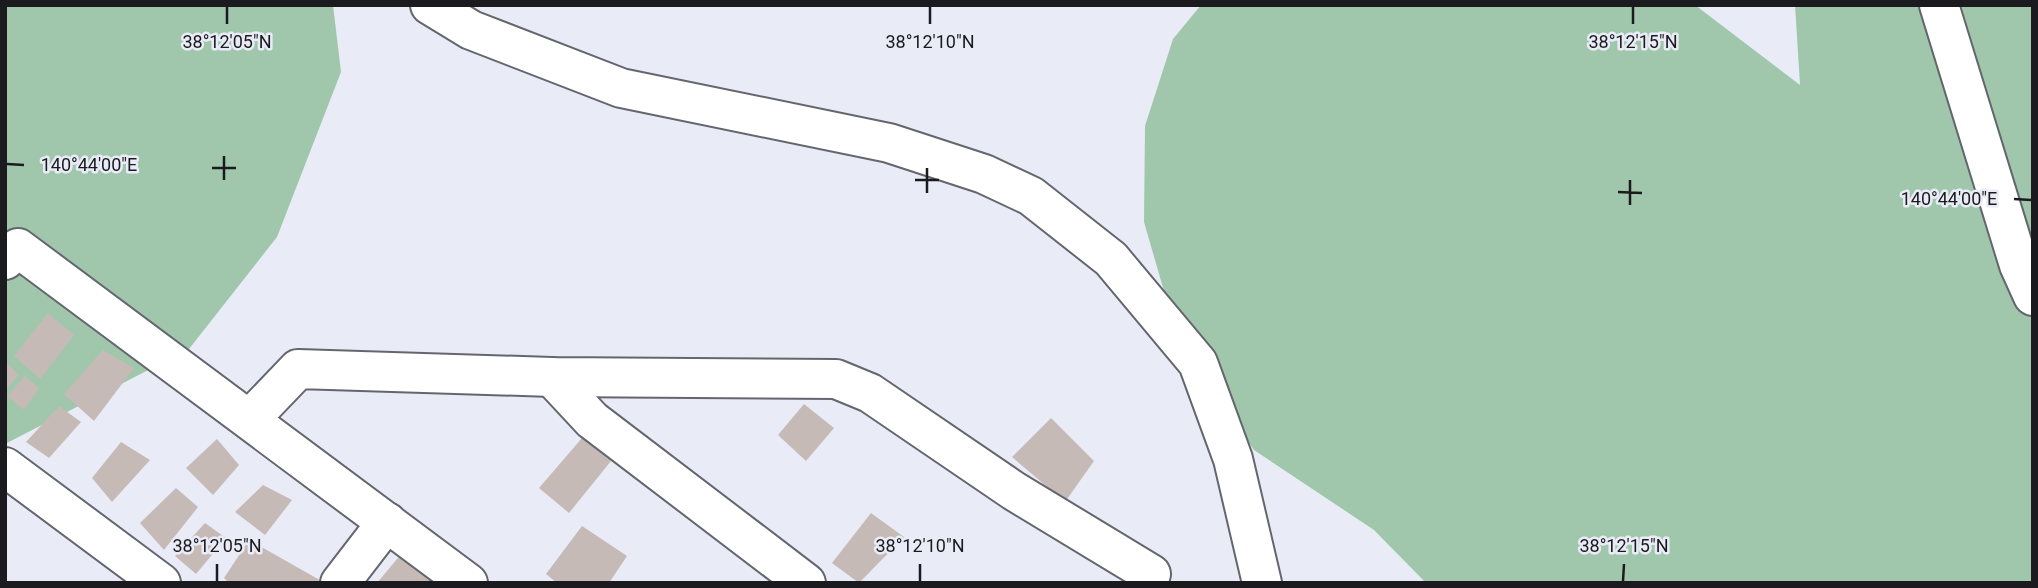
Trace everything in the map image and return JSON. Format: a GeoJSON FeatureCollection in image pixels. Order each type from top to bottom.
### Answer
{"type":"FeatureCollection","features":[{"type":"Feature","properties":{"kind":"main road"},"geometry":{"type":"LineString","coordinates":[[430,5],[471,30],[621,88],[889,143],[984,174],[1031,195],[1111,259],[1198,363],[1233,459],[1262,583]]}},
{"type":"Feature","properties":{"kind":"main road"},"geometry":{"type":"LineString","coordinates":[[1939,5],[2015,253],[2033,296]]}},
{"type":"Feature","properties":{"kind":"main road"},"geometry":{"type":"LineString","coordinates":[[5,260],[18,248],[468,583]]}},
{"type":"Feature","properties":{"kind":"main road"},"geometry":{"type":"LineString","coordinates":[[250,419],[298,369],[552,377],[836,379],[870,393],[1014,491],[1151,574],[1148,583]]}},
{"type":"Feature","properties":{"kind":"main road"},"geometry":{"type":"LineString","coordinates":[[552,377],[592,420],[806,583]]}},
{"type":"Feature","properties":{"kind":"main road"},"geometry":{"type":"LineString","coordinates":[[5,467],[161,583]]}},
{"type":"Feature","properties":{"kind":"main road"},"geometry":{"type":"LineString","coordinates":[[340,583],[387,522]]}},
{"type":"Feature","properties":{"kind":"green space"},"geometry":{"type":"Polygon","coordinates":[[[5,5],[333,5],[341,72],[277,237],[189,349],[5,444],[5,5]]]}},
{"type":"Feature","properties":{"kind":"green space"},"geometry":{"type":"Polygon","coordinates":[[[1201,5],[1695,5],[1800,85],[1795,5],[2033,5],[2033,583],[1426,583],[1374,530],[1254,450],[1177,336],[1144,222],[1145,126],[1173,39],[1201,5]]]}},
{"type":"Feature","properties":{"kind":"building"},"geometry":{"type":"Polygon","coordinates":[[[48,313],[74,335],[40,379],[14,356],[48,313]]]}},
{"type":"Feature","properties":{"kind":"building"},"geometry":{"type":"Polygon","coordinates":[[[103,350],[134,368],[94,421],[64,394],[103,350]]]}},
{"type":"Feature","properties":{"kind":"building"},"geometry":{"type":"Polygon","coordinates":[[[5,361],[19,375],[5,391],[5,361]]]}},
{"type":"Feature","properties":{"kind":"building"},"geometry":{"type":"Polygon","coordinates":[[[25,376],[39,388],[24,410],[7,396],[25,376]]]}},
{"type":"Feature","properties":{"kind":"building"},"geometry":{"type":"Polygon","coordinates":[[[804,404],[834,428],[806,461],[778,435],[804,404]]]}},
{"type":"Feature","properties":{"kind":"building"},"geometry":{"type":"Polygon","coordinates":[[[59,406],[81,422],[49,458],[26,442],[59,406]]]}},
{"type":"Feature","properties":{"kind":"building"},"geometry":{"type":"Polygon","coordinates":[[[1051,418],[1094,461],[1065,502],[1012,457],[1051,418]]]}},
{"type":"Feature","properties":{"kind":"building"},"geometry":{"type":"Polygon","coordinates":[[[582,438],[611,461],[569,513],[539,488],[582,438]]]}},
{"type":"Feature","properties":{"kind":"building"},"geometry":{"type":"Polygon","coordinates":[[[217,439],[239,465],[213,495],[186,468],[217,439]]]}},
{"type":"Feature","properties":{"kind":"building"},"geometry":{"type":"Polygon","coordinates":[[[121,442],[150,460],[112,502],[92,478],[121,442]]]}},
{"type":"Feature","properties":{"kind":"building"},"geometry":{"type":"Polygon","coordinates":[[[263,485],[292,500],[265,535],[235,512],[263,485]]]}},
{"type":"Feature","properties":{"kind":"building"},"geometry":{"type":"Polygon","coordinates":[[[176,488],[198,507],[164,550],[140,523],[176,488]]]}},
{"type":"Feature","properties":{"kind":"building"},"geometry":{"type":"Polygon","coordinates":[[[871,513],[904,537],[859,583],[832,563],[871,513]]]}},
{"type":"Feature","properties":{"kind":"building"},"geometry":{"type":"Polygon","coordinates":[[[205,523],[226,538],[196,574],[175,556],[205,523]]]}},
{"type":"Feature","properties":{"kind":"building"},"geometry":{"type":"Polygon","coordinates":[[[582,526],[627,556],[609,583],[557,583],[546,574],[582,526]]]}},
{"type":"Feature","properties":{"kind":"building"},"geometry":{"type":"Polygon","coordinates":[[[249,540],[325,583],[229,583],[224,578],[249,540]]]}},
{"type":"Feature","properties":{"kind":"building"},"geometry":{"type":"Polygon","coordinates":[[[402,553],[435,583],[377,583],[402,553]]]}}]}
